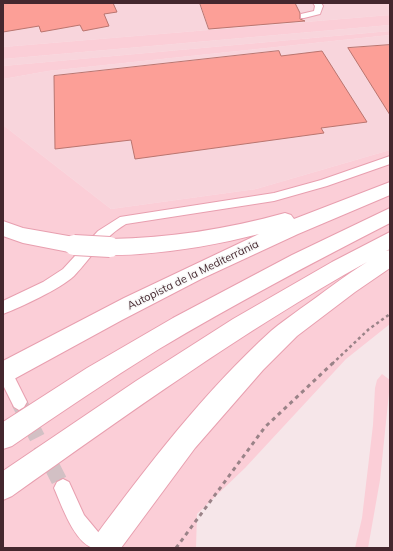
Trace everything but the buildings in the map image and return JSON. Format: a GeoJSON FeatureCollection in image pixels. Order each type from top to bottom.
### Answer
{"type":"FeatureCollection","features":[{"type":"Feature","properties":{"kind":"highway"},"geometry":{"type":"LineString","coordinates":[[3,228],[23,235],[74,245],[110,248],[184,243],[231,235],[383,191]]}},
{"type":"Feature","properties":{"kind":"highway","name":"Autopista de la Mediterrània"},"geometry":{"type":"LineString","coordinates":[[6,378],[88,327],[189,275],[246,248],[383,191]]}},
{"type":"Feature","properties":{"kind":"highway"},"geometry":{"type":"LineString","coordinates":[[3,437],[63,396],[151,342],[305,257],[390,214]]}},
{"type":"Feature","properties":{"kind":"highway"},"geometry":{"type":"LineString","coordinates":[[3,487],[167,374],[244,324],[390,240]]}},
{"type":"Feature","properties":{"kind":"highway"},"geometry":{"type":"LineString","coordinates":[[98,544],[215,405],[250,367],[281,337],[325,302],[370,270],[390,258]]}},
{"type":"Feature","properties":{"kind":"street"},"geometry":{"type":"LineString","coordinates":[[304,16],[317,12],[317,3]]}},
{"type":"Feature","properties":{"kind":"street"},"geometry":{"type":"LineString","coordinates":[[3,308],[48,286],[68,272],[102,234],[124,220],[227,206],[274,197],[323,183],[390,160]]}},
{"type":"Feature","properties":{"kind":"street"},"geometry":{"type":"LineString","coordinates":[[6,378],[19,402]]}},
{"type":"Feature","properties":{"kind":"street"},"geometry":{"type":"LineString","coordinates":[[63,488],[78,520],[98,544]]}},
{"type":"Feature","properties":{"kind":"path"},"geometry":{"type":"LineString","coordinates":[[176,548],[265,427],[369,329],[390,314]]}},
{"type":"Feature","properties":{"kind":"shaded area"},"geometry":{"type":"Polygon","coordinates":[[[3,3],[390,3],[390,15],[3,47],[3,3]]]}},
{"type":"Feature","properties":{"kind":"shaded area"},"geometry":{"type":"Polygon","coordinates":[[[390,15],[390,25],[3,59],[3,47],[390,15]]]}},
{"type":"Feature","properties":{"kind":"shaded area"},"geometry":{"type":"Polygon","coordinates":[[[390,25],[390,31],[3,66],[3,59],[390,25]]]}},
{"type":"Feature","properties":{"kind":"shaded area"},"geometry":{"type":"Polygon","coordinates":[[[390,31],[390,35],[48,71],[3,79],[3,66],[390,31]]]}},
{"type":"Feature","properties":{"kind":"shaded area"},"geometry":{"type":"Polygon","coordinates":[[[390,35],[390,150],[256,189],[111,209],[3,125],[3,79],[48,71],[390,35]]]}},
{"type":"Feature","properties":{"kind":"shaded area"},"geometry":{"type":"Polygon","coordinates":[[[3,125],[111,209],[256,189],[390,150],[390,324],[346,359],[245,468],[197,514],[196,548],[3,548],[3,125]]]}},
{"type":"Feature","properties":{"kind":"shaded area"},"geometry":{"type":"Polygon","coordinates":[[[382,374],[390,380],[390,383],[380,480],[368,548],[355,548],[362,518],[373,425],[375,388],[377,380],[382,374]]]}},
{"type":"Feature","properties":{"kind":"tunnel"},"geometry":{"type":"LineString","coordinates":[[19,402],[63,488]]}}]}
